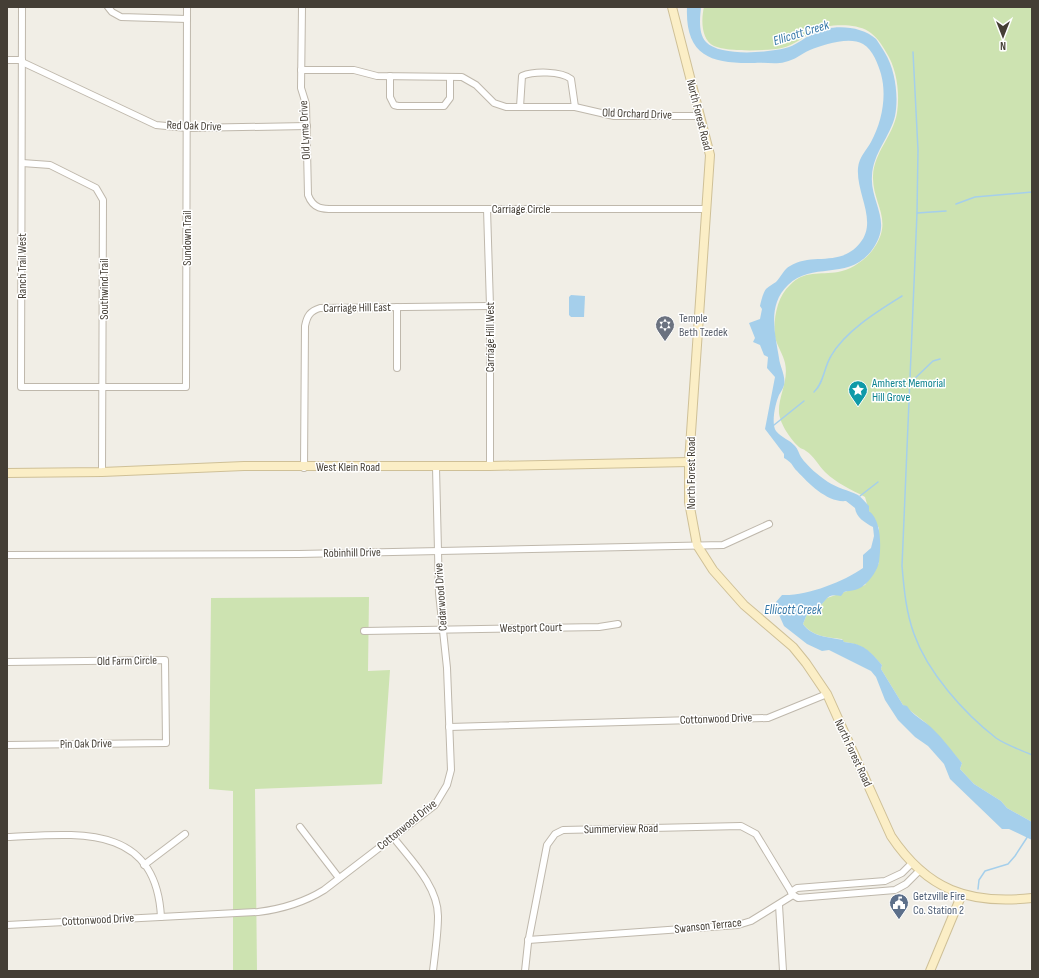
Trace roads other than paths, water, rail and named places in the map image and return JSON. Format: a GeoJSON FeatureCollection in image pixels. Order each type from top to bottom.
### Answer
{"type":"FeatureCollection","features":[{"type":"Feature","properties":{"kind":"street","name":"Ranch Trail West"},"geometry":{"type":"LineString","coordinates":[[22,7],[21,387],[104,387]]}},
{"type":"Feature","properties":{"kind":"street"},"geometry":{"type":"LineString","coordinates":[[108,7],[112,12],[121,17],[187,19]]}},
{"type":"Feature","properties":{"kind":"street","name":"Sundown Trail"},"geometry":{"type":"LineString","coordinates":[[104,387],[186,387],[187,7]]}},
{"type":"Feature","properties":{"kind":"street","name":"Old Lyme Drive"},"geometry":{"type":"LineString","coordinates":[[302,7],[301,88],[306,104],[308,195],[312,204],[320,208],[336,209]]}},
{"type":"Feature","properties":{"kind":"street","name":"North Forest Road"},"geometry":{"type":"LineString","coordinates":[[672,7],[710,155],[689,462],[689,502],[697,545],[713,570],[744,605],[793,647],[827,694],[891,836],[912,863],[942,885],[962,894],[993,900],[1032,898]]}},
{"type":"Feature","properties":{"kind":"street","name":"Red Oak Drive"},"geometry":{"type":"LineString","coordinates":[[7,60],[22,61],[144,120],[165,126],[187,128],[307,126]]}},
{"type":"Feature","properties":{"kind":"street","name":"Old Orchard Drive"},"geometry":{"type":"LineString","coordinates":[[301,70],[354,70],[377,76],[462,77],[470,80],[491,100],[500,105],[520,107],[576,107],[614,116],[700,116]]}},
{"type":"Feature","properties":{"kind":"street"},"geometry":{"type":"LineString","coordinates":[[520,107],[520,83],[522,76],[528,74],[563,74],[572,79],[576,107]]}},
{"type":"Feature","properties":{"kind":"street"},"geometry":{"type":"LineString","coordinates":[[390,76],[390,97],[394,105],[398,106],[444,106],[450,98],[450,77]]}},
{"type":"Feature","properties":{"kind":"street","name":"Southwind Trail"},"geometry":{"type":"LineString","coordinates":[[22,163],[50,165],[96,188],[102,195],[104,206],[104,387],[102,472]]}},
{"type":"Feature","properties":{"kind":"street","name":"Carriage Circle"},"geometry":{"type":"LineString","coordinates":[[336,209],[707,209]]}},
{"type":"Feature","properties":{"kind":"street","name":"Carriage Hill West"},"geometry":{"type":"LineString","coordinates":[[487,209],[490,306],[490,466]]}},
{"type":"Feature","properties":{"kind":"street","name":"Carriage Hill East"},"geometry":{"type":"LineString","coordinates":[[304,468],[305,326],[308,316],[320,308],[490,306]]}},
{"type":"Feature","properties":{"kind":"street"},"geometry":{"type":"LineString","coordinates":[[397,307],[397,368]]}},
{"type":"Feature","properties":{"kind":"street","name":"West Klein Road"},"geometry":{"type":"LineString","coordinates":[[7,473],[102,472],[244,466],[304,468],[436,467],[689,462]]}},
{"type":"Feature","properties":{"kind":"street","name":"Cedarwood Drive"},"geometry":{"type":"LineString","coordinates":[[436,467],[439,593],[447,668],[450,727]]}},
{"type":"Feature","properties":{"kind":"street","name":"Robinhill Drive"},"geometry":{"type":"LineString","coordinates":[[7,555],[238,555],[723,545],[769,524]]}},
{"type":"Feature","properties":{"kind":"street","name":"Westport Court"},"geometry":{"type":"LineString","coordinates":[[364,631],[599,627],[618,624]]}},
{"type":"Feature","properties":{"kind":"street","name":"Old Farm Circle"},"geometry":{"type":"LineString","coordinates":[[7,662],[165,660],[166,742]]}},
{"type":"Feature","properties":{"kind":"street","name":"Cottonwood Drive"},"geometry":{"type":"LineString","coordinates":[[7,925],[258,912],[284,908],[315,896],[429,810],[444,792],[451,770],[450,727],[768,718],[827,694]]}},
{"type":"Feature","properties":{"kind":"street","name":"Pin Oak Drive"},"geometry":{"type":"LineString","coordinates":[[7,745],[166,742]]}},
{"type":"Feature","properties":{"kind":"street","name":"Summerview Road"},"geometry":{"type":"LineString","coordinates":[[526,971],[528,940],[547,845],[555,834],[563,830],[741,826],[756,834],[792,893]]}},
{"type":"Feature","properties":{"kind":"street"},"geometry":{"type":"LineString","coordinates":[[300,827],[339,878]]}},
{"type":"Feature","properties":{"kind":"street"},"geometry":{"type":"LineString","coordinates":[[7,838],[79,834],[103,838],[129,850],[144,865],[158,891],[160,917]]}},
{"type":"Feature","properties":{"kind":"street"},"geometry":{"type":"LineString","coordinates":[[144,865],[185,834]]}},
{"type":"Feature","properties":{"kind":"street"},"geometry":{"type":"LineString","coordinates":[[393,837],[428,884],[436,903],[438,915],[433,971]]}},
{"type":"Feature","properties":{"kind":"street","name":"Swanson Terrace"},"geometry":{"type":"LineString","coordinates":[[528,940],[738,925],[751,921],[779,905],[797,888],[807,886],[885,881],[902,873],[912,863]]}},
{"type":"Feature","properties":{"kind":"street"},"geometry":{"type":"LineString","coordinates":[[792,893],[798,898],[895,890],[906,884],[920,870]]}},
{"type":"Feature","properties":{"kind":"street"},"geometry":{"type":"LineString","coordinates":[[930,971],[962,894]]}},
{"type":"Feature","properties":{"kind":"street"},"geometry":{"type":"LineString","coordinates":[[779,905],[783,971]]}},
{"type":"Feature","properties":{"kind":"water","name":"Ellicott Creek"},"geometry":{"type":"Polygon","coordinates":[[[687,7],[701,7],[700,25],[703,38],[713,47],[722,50],[733,52],[758,52],[781,49],[792,46],[821,30],[846,27],[870,34],[876,39],[888,59],[894,75],[897,100],[893,124],[878,152],[873,168],[872,185],[881,220],[879,237],[874,247],[865,258],[855,265],[809,274],[798,278],[788,285],[781,293],[775,310],[774,320],[776,339],[784,375],[784,386],[779,395],[775,408],[774,424],[776,431],[793,444],[800,456],[821,477],[835,486],[858,495],[869,506],[869,511],[876,521],[880,535],[879,562],[869,581],[862,587],[844,592],[841,596],[836,595],[827,598],[821,605],[807,614],[803,624],[811,632],[826,637],[843,640],[844,642],[857,644],[870,652],[882,665],[881,669],[903,705],[907,706],[940,737],[962,763],[960,769],[974,784],[1001,801],[1007,808],[1032,822],[1032,840],[1009,829],[1002,829],[950,779],[944,764],[928,746],[915,737],[898,720],[885,700],[876,677],[871,671],[829,650],[822,651],[807,644],[784,626],[776,608],[776,602],[782,595],[792,595],[813,591],[835,583],[863,568],[863,555],[871,548],[874,536],[873,527],[859,517],[855,508],[846,501],[839,501],[826,496],[807,481],[791,463],[784,458],[784,454],[765,429],[775,377],[767,368],[768,357],[764,355],[760,345],[753,342],[755,338],[749,323],[760,319],[762,309],[760,306],[766,289],[776,282],[788,267],[807,260],[835,258],[844,255],[852,251],[865,235],[867,216],[858,178],[858,168],[861,157],[875,134],[881,117],[884,91],[877,62],[867,47],[863,44],[851,41],[836,42],[822,46],[810,50],[792,60],[781,63],[740,63],[714,59],[704,54],[696,47],[691,37],[688,24],[687,7]]]}},
{"type":"Feature","properties":{"kind":"water"},"geometry":{"type":"Polygon","coordinates":[[[571,295],[585,296],[584,317],[571,317],[569,315],[569,297],[571,295]]]}},
{"type":"Feature","properties":{"kind":"waterway"},"geometry":{"type":"LineString","coordinates":[[913,52],[918,150],[917,213],[902,566],[906,600],[911,626],[920,649],[948,691],[972,717],[996,738],[1032,755]]}},
{"type":"Feature","properties":{"kind":"waterway"},"geometry":{"type":"LineString","coordinates":[[956,204],[975,197],[1032,192]]}},
{"type":"Feature","properties":{"kind":"waterway"},"geometry":{"type":"LineString","coordinates":[[917,213],[946,211]]}},
{"type":"Feature","properties":{"kind":"waterway"},"geometry":{"type":"LineString","coordinates":[[814,392],[822,380],[831,356],[845,338],[863,322],[902,296]]}},
{"type":"Feature","properties":{"kind":"waterway"},"geometry":{"type":"LineString","coordinates":[[909,384],[933,361],[940,359]]}},
{"type":"Feature","properties":{"kind":"waterway"},"geometry":{"type":"LineString","coordinates":[[774,425],[804,401]]}},
{"type":"Feature","properties":{"kind":"waterway"},"geometry":{"type":"LineString","coordinates":[[860,496],[878,482]]}},
{"type":"Feature","properties":{"kind":"waterway"},"geometry":{"type":"LineString","coordinates":[[978,889],[979,880],[985,871],[1008,864],[1028,836]]}},
{"type":"Feature","properties":{"kind":"place","name":"Temple Beth Tzedek"},"geometry":{"type":"Point","coordinates":[665,342]}},
{"type":"Feature","properties":{"kind":"place","name":"Amherst Memorial Hill Grove"},"geometry":{"type":"Point","coordinates":[858,407]}},
{"type":"Feature","properties":{"kind":"place","name":"Getzville Fire Co. Station 2"},"geometry":{"type":"Point","coordinates":[899,920]}}]}
